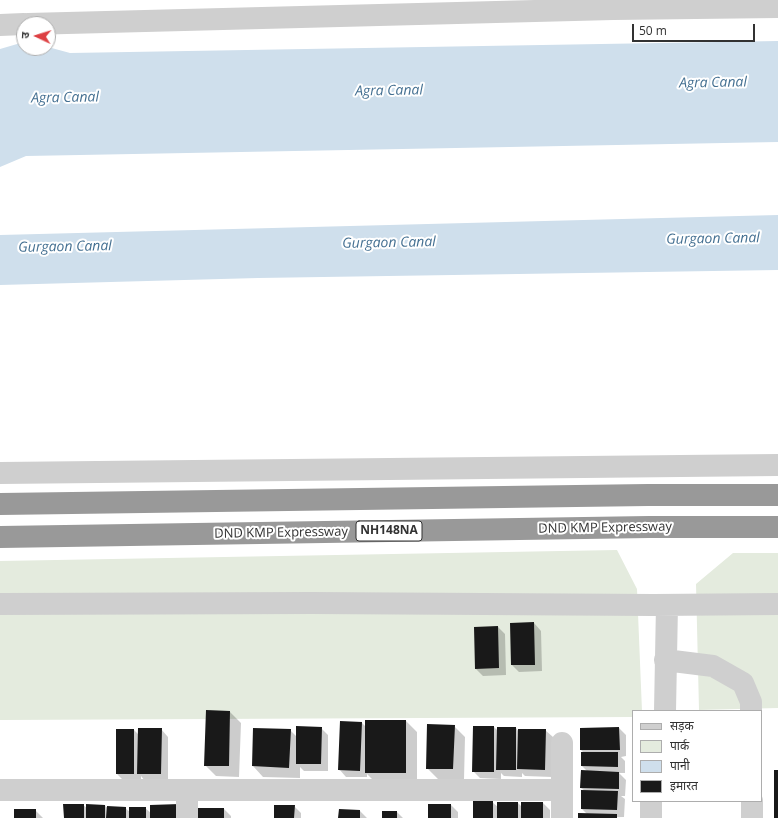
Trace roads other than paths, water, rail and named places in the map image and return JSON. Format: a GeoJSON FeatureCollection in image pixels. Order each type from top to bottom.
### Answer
{"type":"FeatureCollection","features":[{"type":"Feature","properties":{"kind":"highway"},"geometry":{"type":"LineString","coordinates":[[0,504],[648,495],[778,495]]}},
{"type":"Feature","properties":{"kind":"highway","name":"DND KMP Expressway"},"geometry":{"type":"LineString","coordinates":[[0,537],[649,527],[778,527]]}},
{"type":"Feature","properties":{"kind":"street"},"geometry":{"type":"LineString","coordinates":[[56,23],[613,9],[778,8]]}},
{"type":"Feature","properties":{"kind":"street"},"geometry":{"type":"LineString","coordinates":[[0,25],[16,24]]}},
{"type":"Feature","properties":{"kind":"street"},"geometry":{"type":"LineString","coordinates":[[0,473],[778,465]]}},
{"type":"Feature","properties":{"kind":"street"},"geometry":{"type":"LineString","coordinates":[[0,604],[778,604]]}},
{"type":"Feature","properties":{"kind":"street"},"geometry":{"type":"LineString","coordinates":[[660,605],[665,660],[665,710]]}},
{"type":"Feature","properties":{"kind":"street"},"geometry":{"type":"LineString","coordinates":[[653,710],[660,605]]}},
{"type":"Feature","properties":{"kind":"street"},"geometry":{"type":"LineString","coordinates":[[665,660],[713,666],[743,683],[751,702],[751,710]]}},
{"type":"Feature","properties":{"kind":"street"},"geometry":{"type":"LineString","coordinates":[[562,743],[562,818]]}},
{"type":"Feature","properties":{"kind":"street"},"geometry":{"type":"LineString","coordinates":[[0,790],[562,790]]}},
{"type":"Feature","properties":{"kind":"street"},"geometry":{"type":"LineString","coordinates":[[187,818],[188,790]]}},
{"type":"Feature","properties":{"kind":"street"},"geometry":{"type":"LineString","coordinates":[[651,802],[651,818]]}},
{"type":"Feature","properties":{"kind":"street"},"geometry":{"type":"LineString","coordinates":[[665,802],[665,818]]}},
{"type":"Feature","properties":{"kind":"street"},"geometry":{"type":"LineString","coordinates":[[752,802],[752,818]]}},
{"type":"Feature","properties":{"kind":"water","name":"Agra Canal"},"geometry":{"type":"Polygon","coordinates":[[[778,41],[778,142],[26,156],[0,167],[0,49],[16,44],[16,56],[56,56],[56,49],[70,53],[778,41]]]}},
{"type":"Feature","properties":{"kind":"water","name":"Gurgaon Canal"},"geometry":{"type":"Polygon","coordinates":[[[778,215],[778,270],[258,278],[0,285],[0,235],[778,215]]]}}]}
